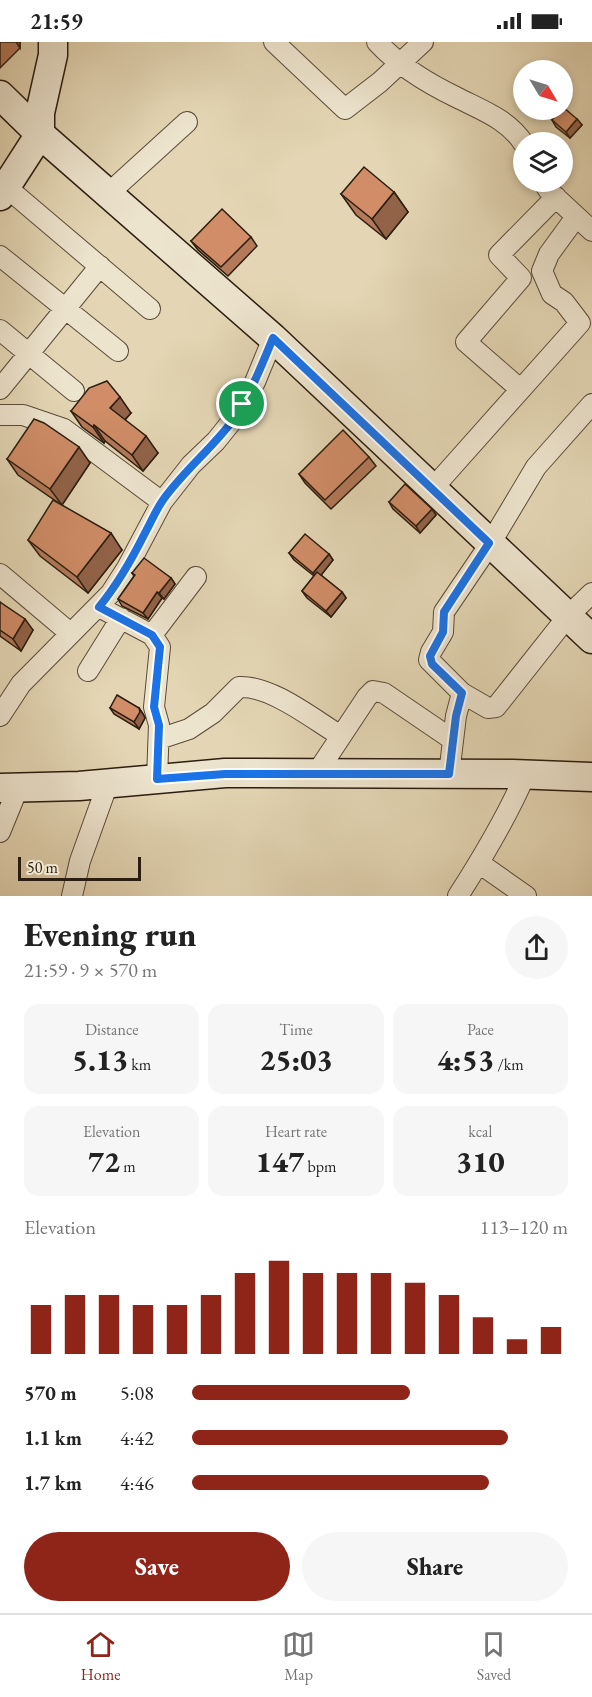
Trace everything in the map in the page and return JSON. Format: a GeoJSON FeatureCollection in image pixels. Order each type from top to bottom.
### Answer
{"type":"FeatureCollection","features":[{"type":"Feature","properties":{"kind":"street"},"geometry":{"type":"LineString","coordinates":[[53,42],[53,55],[40,113],[40,134],[3,191],[100,266],[150,309]]}},
{"type":"Feature","properties":{"kind":"street"},"geometry":{"type":"LineString","coordinates":[[275,42],[345,110],[423,42]]}},
{"type":"Feature","properties":{"kind":"street"},"geometry":{"type":"LineString","coordinates":[[377,42],[401,63],[431,84],[498,119],[514,132]]}},
{"type":"Feature","properties":{"kind":"street"},"geometry":{"type":"LineString","coordinates":[[5,107],[109,193],[273,338],[592,639]]}},
{"type":"Feature","properties":{"kind":"street"},"geometry":{"type":"LineString","coordinates":[[109,193],[187,123]]}},
{"type":"Feature","properties":{"kind":"street"},"geometry":{"type":"LineString","coordinates":[[552,192],[592,231]]}},
{"type":"Feature","properties":{"kind":"street"},"geometry":{"type":"LineString","coordinates":[[520,389],[466,342],[521,278],[499,255],[556,197]]}},
{"type":"Feature","properties":{"kind":"street"},"geometry":{"type":"LineString","coordinates":[[433,488],[580,323],[564,302],[552,294],[542,271],[549,254],[576,217]]}},
{"type":"Feature","properties":{"kind":"street"},"geometry":{"type":"LineString","coordinates":[[0,256],[118,351]]}},
{"type":"Feature","properties":{"kind":"street"},"geometry":{"type":"LineString","coordinates":[[0,389],[100,266]]}},
{"type":"Feature","properties":{"kind":"street"},"geometry":{"type":"LineString","coordinates":[[0,330],[74,391]]}},
{"type":"Feature","properties":{"kind":"street"},"geometry":{"type":"LineString","coordinates":[[0,716],[21,684],[111,593],[162,502],[191,465],[216,441],[231,421],[255,382],[273,338]]}},
{"type":"Feature","properties":{"kind":"street"},"geometry":{"type":"LineString","coordinates":[[592,404],[536,467],[444,612],[443,632],[430,656],[432,664],[462,693],[488,708],[496,707],[568,616],[592,593]]}},
{"type":"Feature","properties":{"kind":"street"},"geometry":{"type":"LineString","coordinates":[[0,415],[22,415],[64,429],[162,502]]}},
{"type":"Feature","properties":{"kind":"street"},"geometry":{"type":"LineString","coordinates":[[0,574],[70,633]]}},
{"type":"Feature","properties":{"kind":"street"},"geometry":{"type":"LineString","coordinates":[[152,635],[196,577]]}},
{"type":"Feature","properties":{"kind":"street"},"geometry":{"type":"LineString","coordinates":[[99,607],[152,635],[160,647],[154,707],[159,725],[157,779]]}},
{"type":"Feature","properties":{"kind":"street"},"geometry":{"type":"LineString","coordinates":[[88,671],[121,618]]}},
{"type":"Feature","properties":{"kind":"street"},"geometry":{"type":"LineString","coordinates":[[159,739],[189,729],[213,713],[239,687],[247,686],[268,691],[340,736]]}},
{"type":"Feature","properties":{"kind":"street"},"geometry":{"type":"LineString","coordinates":[[316,774],[373,691],[379,691],[453,740]]}},
{"type":"Feature","properties":{"kind":"street"},"geometry":{"type":"LineString","coordinates":[[449,774],[456,716],[462,693]]}},
{"type":"Feature","properties":{"kind":"street"},"geometry":{"type":"LineString","coordinates":[[0,832],[9,788],[225,774],[449,774],[592,777]]}},
{"type":"Feature","properties":{"kind":"street"},"geometry":{"type":"LineString","coordinates":[[458,896],[514,800],[525,775]]}},
{"type":"Feature","properties":{"kind":"street"},"geometry":{"type":"LineString","coordinates":[[72,896],[80,861],[108,783]]}},
{"type":"Feature","properties":{"kind":"street"},"geometry":{"type":"LineString","coordinates":[[479,863],[526,896]]}},
{"type":"Feature","properties":{"kind":"building"},"geometry":{"type":"Polygon","coordinates":[[[573,116],[577,119],[566,132],[552,120],[573,120],[573,116]]]}},
{"type":"Feature","properties":{"kind":"building"},"geometry":{"type":"Polygon","coordinates":[[[364,167],[394,192],[372,219],[341,194],[364,167]]]}},
{"type":"Feature","properties":{"kind":"building"},"geometry":{"type":"Polygon","coordinates":[[[222,209],[251,237],[221,267],[191,241],[222,209]]]}},
{"type":"Feature","properties":{"kind":"building"},"geometry":{"type":"Polygon","coordinates":[[[107,381],[120,397],[110,408],[146,436],[132,455],[94,425],[93,427],[71,411],[89,388],[107,381]]]}},
{"type":"Feature","properties":{"kind":"building"},"geometry":{"type":"Polygon","coordinates":[[[34,419],[44,423],[79,447],[50,489],[7,459],[34,419]]]}},
{"type":"Feature","properties":{"kind":"building"},"geometry":{"type":"Polygon","coordinates":[[[343,430],[369,457],[325,500],[299,474],[343,430]]]}},
{"type":"Feature","properties":{"kind":"building"},"geometry":{"type":"Polygon","coordinates":[[[405,484],[432,509],[416,526],[389,502],[405,484]]]}},
{"type":"Feature","properties":{"kind":"building"},"geometry":{"type":"Polygon","coordinates":[[[53,500],[111,533],[77,577],[28,540],[53,500]]]}},
{"type":"Feature","properties":{"kind":"building"},"geometry":{"type":"Polygon","coordinates":[[[305,534],[329,554],[313,573],[289,553],[305,534]]]}},
{"type":"Feature","properties":{"kind":"building"},"geometry":{"type":"Polygon","coordinates":[[[144,558],[171,578],[159,593],[157,592],[143,613],[118,599],[135,575],[132,573],[144,558]]]}},
{"type":"Feature","properties":{"kind":"building"},"geometry":{"type":"Polygon","coordinates":[[[317,572],[342,592],[326,611],[302,591],[317,572]]]}},
{"type":"Feature","properties":{"kind":"building"},"geometry":{"type":"Polygon","coordinates":[[[0,602],[25,619],[13,639],[0,630],[0,602]]]}},
{"type":"Feature","properties":{"kind":"building"},"geometry":{"type":"Polygon","coordinates":[[[117,695],[139,708],[140,712],[134,722],[110,708],[117,695]]]}},
{"type":"Feature","properties":{"kind":"route"},"geometry":{"type":"LineString","coordinates":[[273,338],[489,543],[444,612],[443,632],[429,660],[462,693],[456,716],[449,774],[225,774],[157,779],[159,725],[154,707],[160,647],[152,635],[99,607],[127,568],[162,502],[191,465],[216,441],[242,404],[255,382],[273,338]]}}]}
